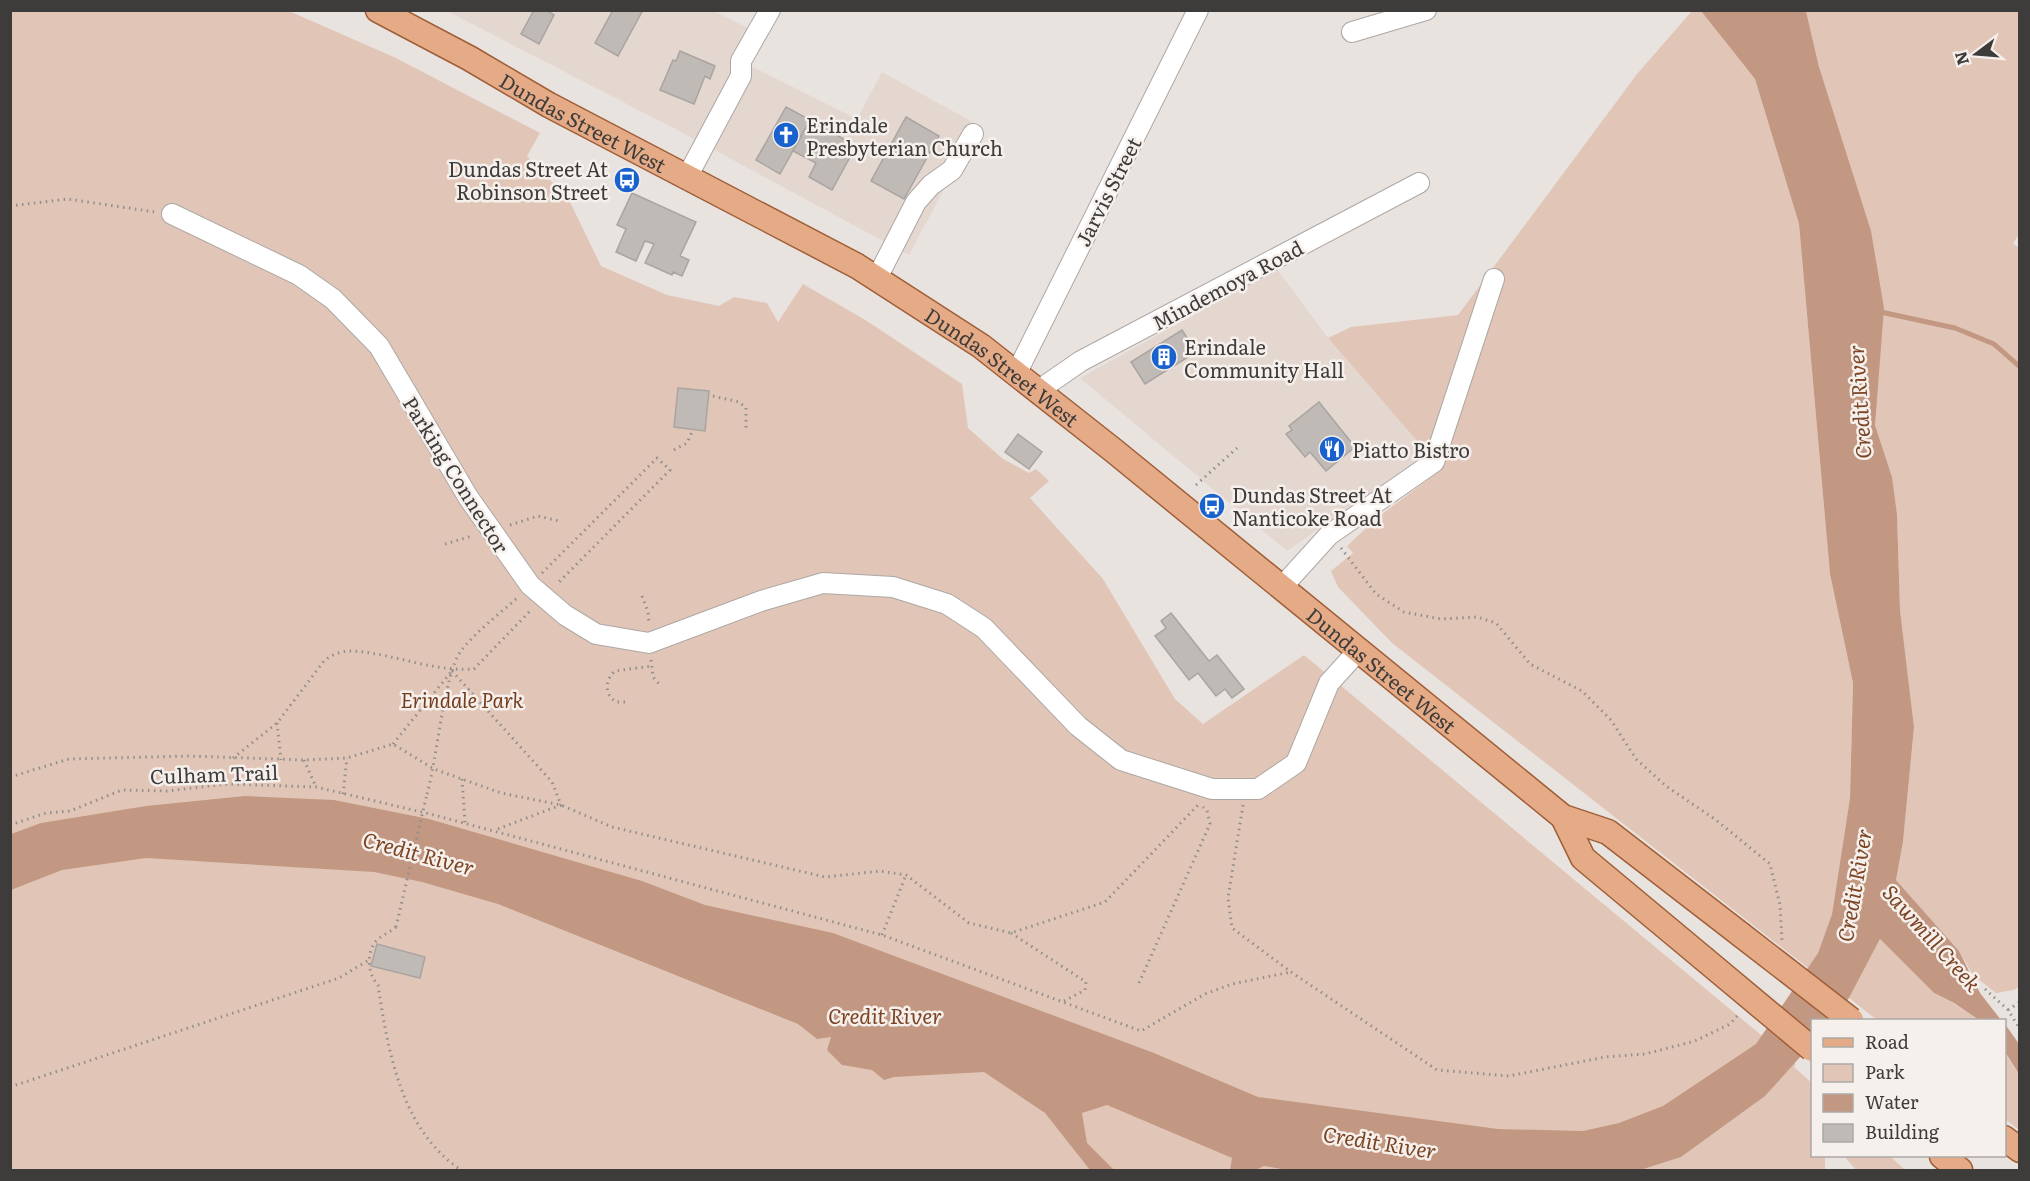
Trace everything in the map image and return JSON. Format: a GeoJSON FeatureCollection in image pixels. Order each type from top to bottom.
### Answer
{"type":"FeatureCollection","features":[{"type":"Feature","properties":{"kind":"main road","name":"Dundas Street West"},"geometry":{"type":"LineString","coordinates":[[378,10],[469,58],[549,105],[877,278],[1017,372],[1563,818],[1608,832],[1850,1019]]}},
{"type":"Feature","properties":{"kind":"main road","name":"Dundas Street West"},"geometry":{"type":"LineString","coordinates":[[1563,818],[1583,858],[1811,1047]]}},
{"type":"Feature","properties":{"kind":"main road"},"geometry":{"type":"LineString","coordinates":[[2006,1140],[2019,1150]]}},
{"type":"Feature","properties":{"kind":"main road"},"geometry":{"type":"LineString","coordinates":[[1944,1157],[1960,1170]]}},
{"type":"Feature","properties":{"kind":"street"},"geometry":{"type":"LineString","coordinates":[[687,177],[741,76],[741,61],[770,10]]}},
{"type":"Feature","properties":{"kind":"street","name":"Jarvis Street"},"geometry":{"type":"LineString","coordinates":[[1017,372],[1198,10]]}},
{"type":"Feature","properties":{"kind":"street"},"geometry":{"type":"LineString","coordinates":[[1352,32],[1426,10]]}},
{"type":"Feature","properties":{"kind":"street"},"geometry":{"type":"LineString","coordinates":[[877,278],[916,202],[931,185],[952,170],[973,134]]}},
{"type":"Feature","properties":{"kind":"street","name":"Mindemoya Road"},"geometry":{"type":"LineString","coordinates":[[1039,390],[1081,361],[1419,183]]}},
{"type":"Feature","properties":{"kind":"street","name":"Parking Connector"},"geometry":{"type":"LineString","coordinates":[[172,214],[299,275],[333,299],[379,346],[473,506],[537,591],[596,634],[649,643]]}},
{"type":"Feature","properties":{"kind":"street"},"geometry":{"type":"LineString","coordinates":[[1281,588],[1329,535],[1434,462],[1494,279]]}},
{"type":"Feature","properties":{"kind":"street"},"geometry":{"type":"LineString","coordinates":[[649,643],[761,601],[823,583],[893,587],[947,604],[984,628],[1078,726],[1121,760],[1205,796],[1258,789],[1296,763],[1329,683],[1358,651]]}},
{"type":"Feature","properties":{"kind":"path"},"geometry":{"type":"LineString","coordinates":[[10,206],[68,199],[172,214]]}},
{"type":"Feature","properties":{"kind":"path"},"geometry":{"type":"LineString","coordinates":[[713,396],[739,402],[746,408],[746,432]]}},
{"type":"Feature","properties":{"kind":"path"},"geometry":{"type":"LineString","coordinates":[[674,450],[687,443],[692,432]]}},
{"type":"Feature","properties":{"kind":"path"},"geometry":{"type":"LineString","coordinates":[[1196,485],[1237,448]]}},
{"type":"Feature","properties":{"kind":"path"},"geometry":{"type":"LineString","coordinates":[[232,758],[277,723],[324,661],[341,652],[353,651],[452,671],[474,669],[537,591],[657,458],[670,471],[537,591],[461,651],[452,671],[435,769],[396,927],[375,942],[369,960],[371,978],[378,985],[392,1064],[417,1122],[439,1152],[461,1170]]}},
{"type":"Feature","properties":{"kind":"path"},"geometry":{"type":"LineString","coordinates":[[642,596],[648,612],[653,677],[660,685]]}},
{"type":"Feature","properties":{"kind":"path"},"geometry":{"type":"LineString","coordinates":[[626,702],[616,702],[608,696],[607,684],[611,674],[615,671],[652,666]]}},
{"type":"Feature","properties":{"kind":"path"},"geometry":{"type":"LineString","coordinates":[[452,671],[393,744],[435,769],[501,793],[561,805],[612,827],[825,877],[880,871],[906,875],[969,923],[1011,933],[1086,982],[1085,990],[1064,1001]]}},
{"type":"Feature","properties":{"kind":"path"},"geometry":{"type":"LineString","coordinates":[[452,671],[552,782],[561,805]]}},
{"type":"Feature","properties":{"kind":"path"},"geometry":{"type":"LineString","coordinates":[[277,723],[280,759]]}},
{"type":"Feature","properties":{"kind":"path","name":"Culham Trail"},"geometry":{"type":"LineString","coordinates":[[10,825],[46,813],[70,811],[123,790],[166,791],[227,784],[316,787],[304,760],[347,758],[393,744]]}},
{"type":"Feature","properties":{"kind":"path"},"geometry":{"type":"LineString","coordinates":[[10,777],[69,759],[189,756],[304,760]]}},
{"type":"Feature","properties":{"kind":"path"},"geometry":{"type":"LineString","coordinates":[[343,794],[347,758]]}},
{"type":"Feature","properties":{"kind":"path"},"geometry":{"type":"LineString","coordinates":[[462,779],[465,823]]}},
{"type":"Feature","properties":{"kind":"path"},"geometry":{"type":"LineString","coordinates":[[316,787],[465,823],[882,936],[1141,1031],[1204,994],[1232,984],[1291,972]]}},
{"type":"Feature","properties":{"kind":"path"},"geometry":{"type":"LineString","coordinates":[[1245,789],[1228,898],[1232,928],[1291,972],[1437,1070]]}},
{"type":"Feature","properties":{"kind":"path"},"geometry":{"type":"LineString","coordinates":[[1011,933],[1105,902],[1205,796]]}},
{"type":"Feature","properties":{"kind":"path"},"geometry":{"type":"LineString","coordinates":[[1139,983],[1210,824],[1205,796]]}},
{"type":"Feature","properties":{"kind":"path"},"geometry":{"type":"LineString","coordinates":[[493,831],[561,805]]}},
{"type":"Feature","properties":{"kind":"path"},"geometry":{"type":"LineString","coordinates":[[882,936],[906,875]]}},
{"type":"Feature","properties":{"kind":"path"},"geometry":{"type":"LineString","coordinates":[[10,1087],[339,978],[369,960]]}},
{"type":"Feature","properties":{"kind":"path"},"geometry":{"type":"LineString","coordinates":[[1985,989],[2008,1010],[2019,1029]]}},
{"type":"Feature","properties":{"kind":"path"},"geometry":{"type":"LineString","coordinates":[[2008,1010],[2019,1002]]}},
{"type":"Feature","properties":{"kind":"shaded area"},"geometry":{"type":"Polygon","coordinates":[[[447,11],[714,11],[756,32],[741,61],[857,119],[882,72],[978,125],[909,255],[679,131],[447,11]]]}},
{"type":"Feature","properties":{"kind":"shaded area"},"geometry":{"type":"Polygon","coordinates":[[[1277,269],[1328,338],[1430,456],[1396,475],[1287,551],[1080,378],[1277,269]]]}},
{"type":"Feature","properties":{"kind":"green space","name":"Erindale Park"},"geometry":{"type":"Polygon","coordinates":[[[11,10],[289,11],[396,58],[540,133],[527,156],[569,200],[601,266],[667,295],[719,306],[734,297],[767,303],[778,322],[803,284],[867,321],[962,384],[968,428],[1003,459],[1029,473],[1036,469],[1049,481],[1030,498],[1103,579],[1175,699],[1203,724],[1304,655],[1796,1064],[1794,1067],[1811,1082],[1811,1157],[1825,1157],[1825,1170],[11,1170],[11,10]]]}},
{"type":"Feature","properties":{"kind":"green space"},"geometry":{"type":"Polygon","coordinates":[[[1692,11],[1701,11],[1755,79],[1799,224],[1830,574],[1853,683],[1850,798],[1832,914],[1818,953],[1808,968],[1392,643],[1338,587],[1331,571],[1353,553],[1347,546],[1378,517],[1437,473],[1430,456],[1328,338],[1351,327],[1458,315],[1637,74],[1692,11]]]}},
{"type":"Feature","properties":{"kind":"green space"},"geometry":{"type":"Polygon","coordinates":[[[1806,11],[2019,11],[2020,232],[2013,244],[2020,248],[2020,986],[2014,990],[1996,993],[1973,975],[1959,951],[1896,880],[1903,842],[1914,727],[1900,610],[1897,514],[1892,477],[1875,425],[1819,67],[1806,11]]]}},
{"type":"Feature","properties":{"kind":"green space"},"geometry":{"type":"Polygon","coordinates":[[[1880,939],[1934,993],[1977,1019],[1876,1019],[1849,998],[1880,939]]]}},
{"type":"Feature","properties":{"kind":"green space"},"geometry":{"type":"Polygon","coordinates":[[[2006,1055],[2019,1074],[2019,1130],[2006,1120],[2006,1055]]]}},
{"type":"Feature","properties":{"kind":"green space"},"geometry":{"type":"Polygon","coordinates":[[[1845,1157],[1891,1157],[1905,1170],[1856,1170],[1845,1157]]]}},
{"type":"Feature","properties":{"kind":"water","name":"Credit River"},"geometry":{"type":"Polygon","coordinates":[[[1701,11],[1806,11],[1819,67],[1871,231],[1884,308],[1875,425],[1892,477],[1897,514],[1900,610],[1914,727],[1903,842],[1896,880],[1959,951],[1980,993],[2000,1019],[1978,1019],[1934,993],[1880,939],[1849,998],[1832,1019],[1811,1019],[1811,1045],[1765,1096],[1681,1157],[1640,1170],[1288,1170],[1264,1166],[1255,1170],[1230,1170],[1232,1158],[1107,1105],[1082,1113],[1087,1143],[1114,1170],[1090,1170],[1045,1113],[984,1072],[894,1077],[884,1080],[872,1070],[842,1065],[827,1050],[831,1037],[817,1039],[798,1024],[498,904],[422,882],[374,872],[146,858],[62,870],[11,890],[11,834],[41,823],[146,806],[245,796],[334,800],[429,819],[642,881],[705,905],[833,933],[1154,1053],[1258,1097],[1498,1129],[1583,1131],[1619,1123],[1663,1106],[1756,1044],[1818,953],[1832,914],[1850,798],[1853,683],[1830,574],[1799,224],[1755,79],[1701,11]]]}},
{"type":"Feature","properties":{"kind":"water"},"geometry":{"type":"Polygon","coordinates":[[[2006,1025],[2019,1044],[2019,1074],[2006,1054],[2006,1025]]]}},
{"type":"Feature","properties":{"kind":"building"},"geometry":{"type":"Polygon","coordinates":[[[534,10],[546,10],[554,15],[539,44],[521,34],[534,10]]]}},
{"type":"Feature","properties":{"kind":"building"},"geometry":{"type":"Polygon","coordinates":[[[613,10],[643,10],[618,56],[595,43],[613,10]]]}},
{"type":"Feature","properties":{"kind":"building"},"geometry":{"type":"Polygon","coordinates":[[[680,51],[715,66],[710,79],[705,76],[694,104],[660,90],[673,60],[676,61],[680,51]]]}},
{"type":"Feature","properties":{"kind":"building","name":"Erindale Presbyterian Church"},"geometry":{"type":"Polygon","coordinates":[[[786,107],[810,120],[780,174],[756,160],[786,107]]]}},
{"type":"Feature","properties":{"kind":"building"},"geometry":{"type":"Polygon","coordinates":[[[906,117],[939,136],[904,199],[871,181],[906,117]]]}},
{"type":"Feature","properties":{"kind":"building"},"geometry":{"type":"Polygon","coordinates":[[[810,120],[856,146],[832,190],[809,177],[816,163],[793,151],[810,120]]]}},
{"type":"Feature","properties":{"kind":"building"},"geometry":{"type":"Polygon","coordinates":[[[632,193],[696,222],[680,256],[689,260],[682,276],[673,272],[672,275],[645,263],[654,244],[645,241],[636,261],[616,252],[626,229],[617,225],[632,193]]]}},
{"type":"Feature","properties":{"kind":"building","name":"Erindale Community Hall"},"geometry":{"type":"Polygon","coordinates":[[[1182,330],[1196,352],[1145,384],[1131,362],[1182,330]]]}},
{"type":"Feature","properties":{"kind":"building"},"geometry":{"type":"Polygon","coordinates":[[[678,388],[709,391],[705,431],[674,427],[678,388]]]}},
{"type":"Feature","properties":{"kind":"building"},"geometry":{"type":"Polygon","coordinates":[[[1319,402],[1355,447],[1326,471],[1310,452],[1305,457],[1286,434],[1292,430],[1289,426],[1319,402]]]}},
{"type":"Feature","properties":{"kind":"building"},"geometry":{"type":"Polygon","coordinates":[[[1018,434],[1042,452],[1029,469],[1005,452],[1018,434]]]}},
{"type":"Feature","properties":{"kind":"building"},"geometry":{"type":"Polygon","coordinates":[[[1171,613],[1209,661],[1217,655],[1244,689],[1232,698],[1225,689],[1216,696],[1198,673],[1189,680],[1155,636],[1166,628],[1161,621],[1171,613]]]}},
{"type":"Feature","properties":{"kind":"building"},"geometry":{"type":"Polygon","coordinates":[[[377,944],[425,957],[420,978],[371,966],[377,944]]]}},
{"type":"Feature","properties":{"kind":"waterway"},"geometry":{"type":"LineString","coordinates":[[1876,311],[1955,328],[1994,344],[2020,367]]}},
{"type":"Feature","properties":{"kind":"place","name":"Erindale Presbyterian Church"},"geometry":{"type":"Point","coordinates":[786,135]}},
{"type":"Feature","properties":{"kind":"place","name":"Dundas Street At Robinson Street"},"geometry":{"type":"Point","coordinates":[627,180]}},
{"type":"Feature","properties":{"kind":"place","name":"Erindale Community Hall"},"geometry":{"type":"Point","coordinates":[1164,357]}},
{"type":"Feature","properties":{"kind":"place","name":"Piatto Bistro"},"geometry":{"type":"Point","coordinates":[1332,449]}},
{"type":"Feature","properties":{"kind":"place","name":"Dundas Street At Nanticoke Road"},"geometry":{"type":"Point","coordinates":[1212,506]}},
{"type":"Feature","properties":{"kind":"water label","name":"Sawmill Creek"},"geometry":{"type":"Point","coordinates":[1933,937]}}]}
